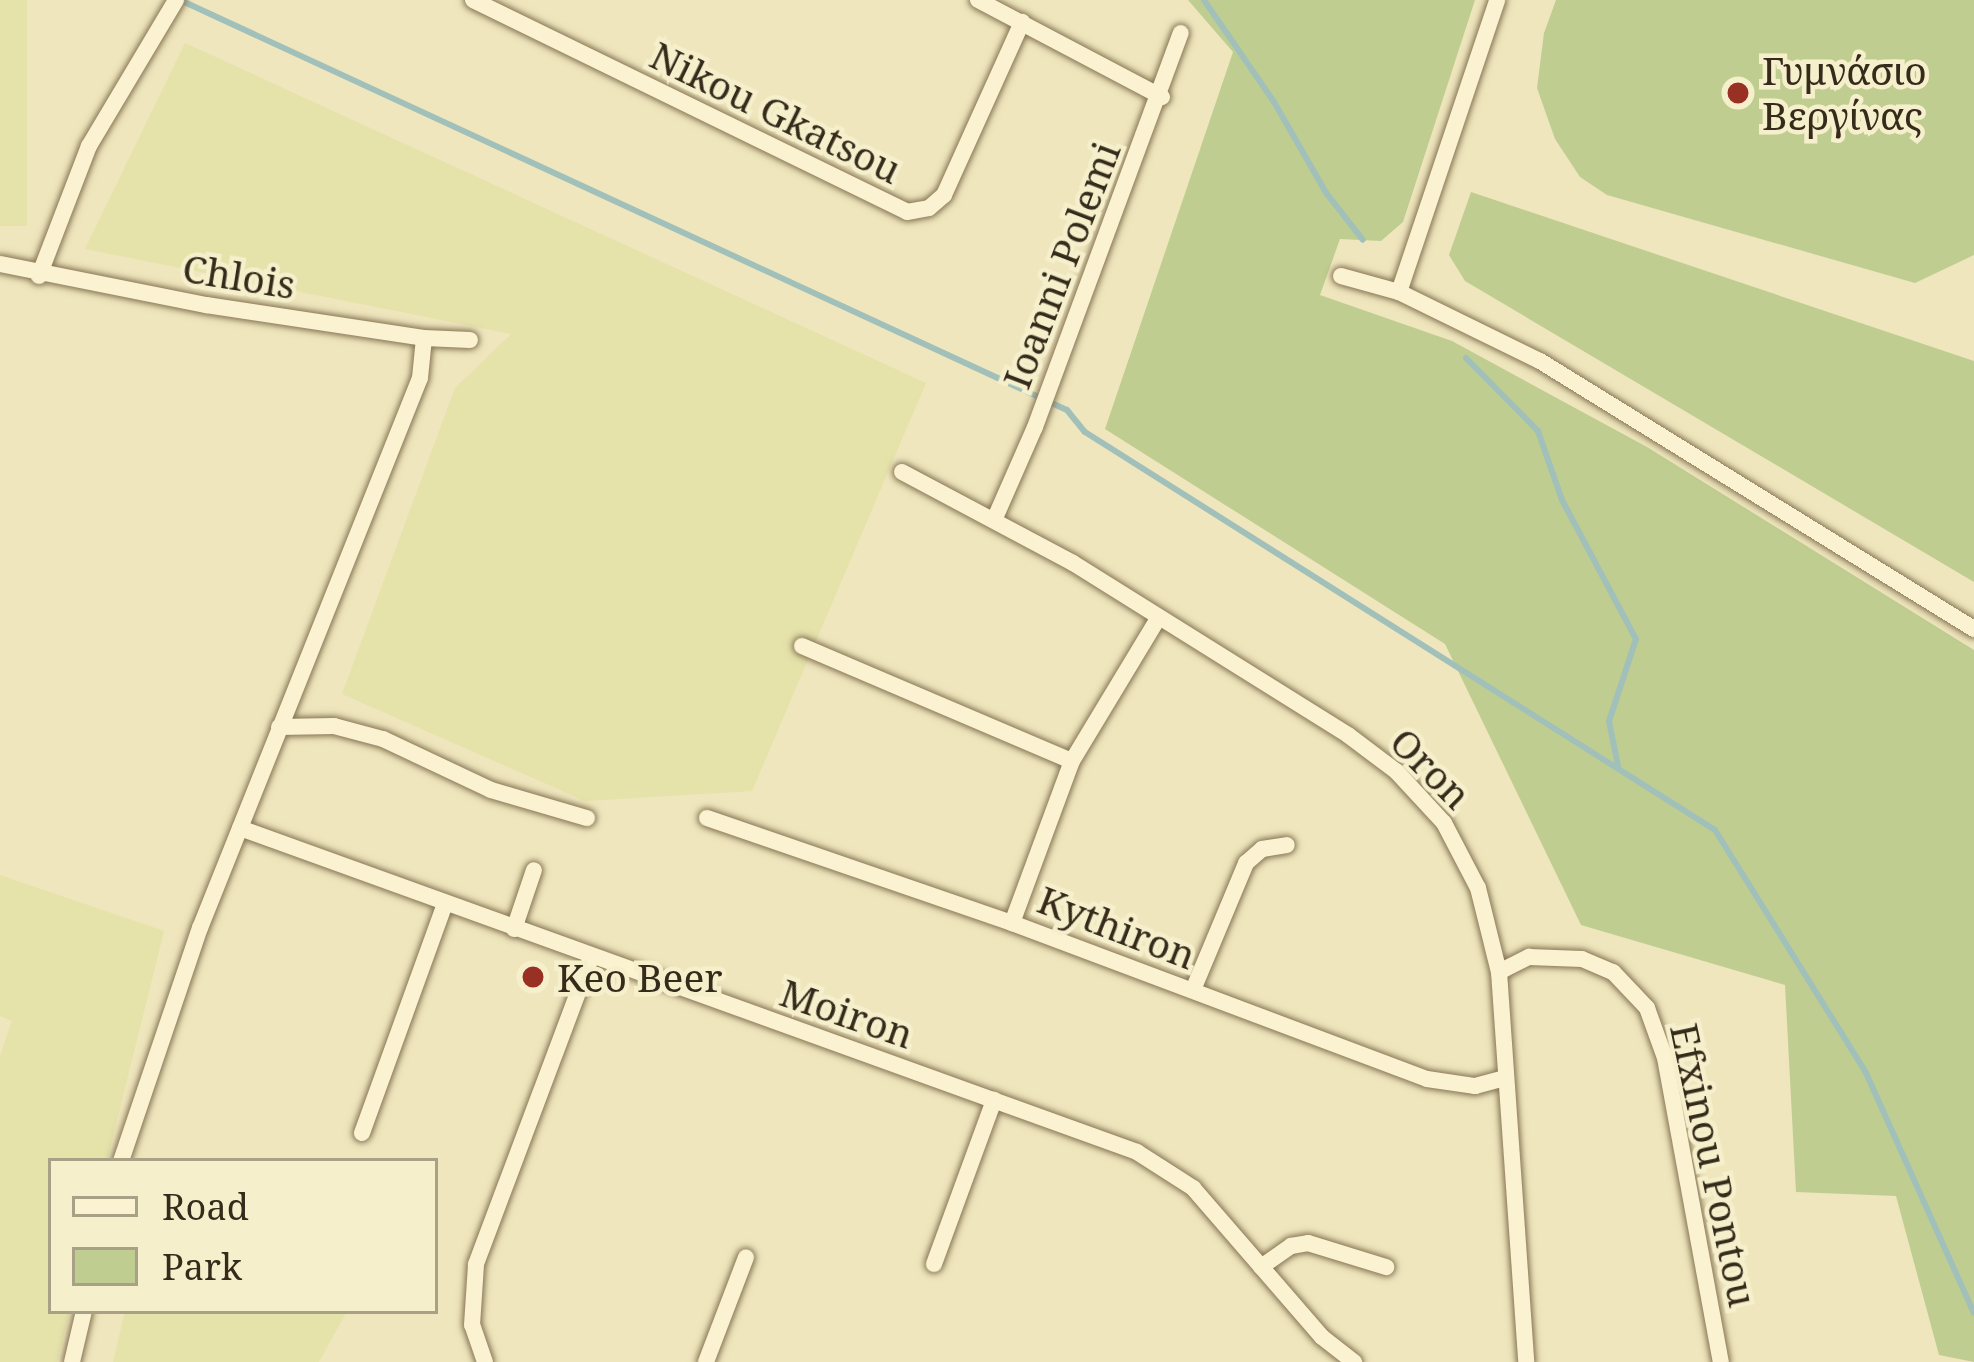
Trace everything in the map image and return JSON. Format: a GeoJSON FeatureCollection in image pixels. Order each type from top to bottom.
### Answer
{"type":"FeatureCollection","features":[{"type":"Feature","properties":{"kind":"street"},"geometry":{"type":"LineString","coordinates":[[978,0],[1162,97]]}},
{"type":"Feature","properties":{"kind":"street"},"geometry":{"type":"LineString","coordinates":[[1399,292],[1497,0]]}},
{"type":"Feature","properties":{"kind":"street","name":"Nikou Gkatsou"},"geometry":{"type":"LineString","coordinates":[[478,1],[908,212],[929,208],[944,195],[1022,22]]}},
{"type":"Feature","properties":{"kind":"street"},"geometry":{"type":"LineString","coordinates":[[39,276],[89,146],[171,8]]}},
{"type":"Feature","properties":{"kind":"street","name":"Ioanni Polemi"},"geometry":{"type":"LineString","coordinates":[[995,518],[1035,428],[1162,97],[1181,33]]}},
{"type":"Feature","properties":{"kind":"street","name":"Chlois"},"geometry":{"type":"LineString","coordinates":[[0,264],[39,276],[424,338],[470,340]]}},
{"type":"Feature","properties":{"kind":"street"},"geometry":{"type":"LineString","coordinates":[[1341,276],[1399,292],[1540,361],[1974,629]]}},
{"type":"Feature","properties":{"kind":"street"},"geometry":{"type":"LineString","coordinates":[[122,1158],[162,1031],[420,378],[424,338]]}},
{"type":"Feature","properties":{"kind":"street","name":"Oron"},"geometry":{"type":"LineString","coordinates":[[902,472],[995,518],[1159,616],[1348,735],[1422,797],[1469,868],[1492,929],[1499,971],[1526,1362]]}},
{"type":"Feature","properties":{"kind":"street"},"geometry":{"type":"LineString","coordinates":[[1012,923],[1072,761],[1159,616]]}},
{"type":"Feature","properties":{"kind":"street"},"geometry":{"type":"LineString","coordinates":[[802,646],[1072,761]]}},
{"type":"Feature","properties":{"kind":"street"},"geometry":{"type":"LineString","coordinates":[[279,728],[334,726],[383,740],[491,790],[586,818]]}},
{"type":"Feature","properties":{"kind":"street","name":"Kythiron"},"geometry":{"type":"LineString","coordinates":[[707,818],[1012,923],[1427,1079],[1475,1086],[1504,1078]]}},
{"type":"Feature","properties":{"kind":"street","name":"Moiron"},"geometry":{"type":"LineString","coordinates":[[240,828],[1160,1164],[1212,1206],[1346,1359]]}},
{"type":"Feature","properties":{"kind":"street"},"geometry":{"type":"LineString","coordinates":[[1193,990],[1246,863],[1262,849],[1287,845]]}},
{"type":"Feature","properties":{"kind":"street"},"geometry":{"type":"LineString","coordinates":[[514,929],[534,870]]}},
{"type":"Feature","properties":{"kind":"street"},"geometry":{"type":"LineString","coordinates":[[362,1133],[446,904]]}},
{"type":"Feature","properties":{"kind":"street","name":"Efxinou Pontou"},"geometry":{"type":"LineString","coordinates":[[1499,971],[1529,957],[1582,959],[1613,972],[1647,1008],[1665,1058],[1720,1362]]}},
{"type":"Feature","properties":{"kind":"street"},"geometry":{"type":"LineString","coordinates":[[485,1362],[472,1325],[476,1264],[591,958]]}},
{"type":"Feature","properties":{"kind":"street"},"geometry":{"type":"LineString","coordinates":[[934,1264],[994,1100]]}},
{"type":"Feature","properties":{"kind":"street"},"geometry":{"type":"LineString","coordinates":[[1261,1267],[1291,1246],[1308,1243],[1386,1267]]}},
{"type":"Feature","properties":{"kind":"street"},"geometry":{"type":"LineString","coordinates":[[706,1362],[746,1257]]}},
{"type":"Feature","properties":{"kind":"street"},"geometry":{"type":"LineString","coordinates":[[72,1362],[83,1314]]}},
{"type":"Feature","properties":{"kind":"shaded area"},"geometry":{"type":"Polygon","coordinates":[[[0,0],[27,0],[27,226],[0,226],[0,0]]]}},
{"type":"Feature","properties":{"kind":"shaded area"},"geometry":{"type":"Polygon","coordinates":[[[185,43],[926,383],[752,791],[585,801],[342,694],[455,388],[511,334],[85,249],[185,43]]]}},
{"type":"Feature","properties":{"kind":"shaded area"},"geometry":{"type":"Polygon","coordinates":[[[0,875],[164,931],[108,1158],[48,1158],[48,1314],[69,1314],[57,1362],[0,1362],[0,1056],[12,1021],[0,1016],[0,875]]]}},
{"type":"Feature","properties":{"kind":"shaded area"},"geometry":{"type":"Polygon","coordinates":[[[124,1314],[345,1314],[319,1362],[113,1362],[124,1314]]]}},
{"type":"Feature","properties":{"kind":"green space"},"geometry":{"type":"Polygon","coordinates":[[[1188,0],[1475,0],[1403,222],[1381,241],[1340,239],[1320,295],[1452,341],[1647,447],[1974,650],[1974,1362],[1939,1355],[1896,1196],[1796,1192],[1785,985],[1581,925],[1445,644],[1105,429],[1233,52],[1188,0]]]}},
{"type":"Feature","properties":{"kind":"green space","name":"Γυμνάσιο Βεργίνας"},"geometry":{"type":"Polygon","coordinates":[[[1556,0],[1974,0],[1974,255],[1915,283],[1607,195],[1580,177],[1555,139],[1537,88],[1544,33],[1556,0]]]}},
{"type":"Feature","properties":{"kind":"green space"},"geometry":{"type":"Polygon","coordinates":[[[1471,192],[1974,361],[1974,582],[1465,281],[1449,255],[1471,192]]]}},
{"type":"Feature","properties":{"kind":"waterway"},"geometry":{"type":"LineString","coordinates":[[180,0],[1067,410],[1085,432],[1715,830],[1866,1073],[1974,1313]]}},
{"type":"Feature","properties":{"kind":"waterway"},"geometry":{"type":"LineString","coordinates":[[1204,0],[1274,102],[1327,194],[1363,240]]}},
{"type":"Feature","properties":{"kind":"waterway"},"geometry":{"type":"LineString","coordinates":[[1466,358],[1538,431],[1562,500],[1636,639],[1609,721],[1618,766]]}},
{"type":"Feature","properties":{"kind":"place","name":"Γυμνάσιο Βεργίνας"},"geometry":{"type":"Point","coordinates":[1738,93]}},
{"type":"Feature","properties":{"kind":"place","name":"Keo Beer"},"geometry":{"type":"Point","coordinates":[533,977]}}]}
